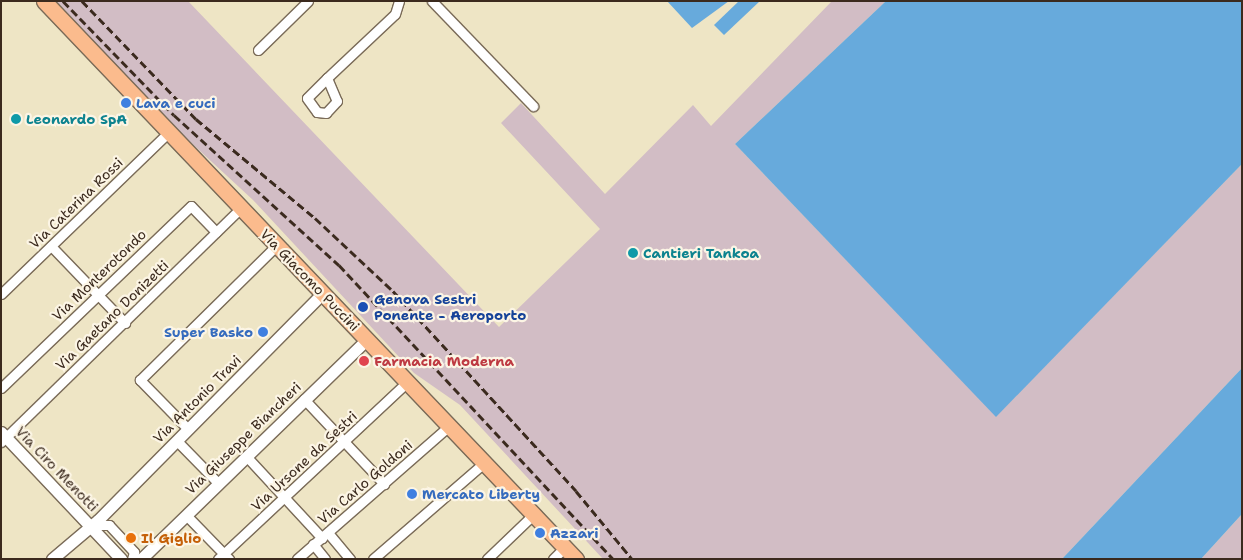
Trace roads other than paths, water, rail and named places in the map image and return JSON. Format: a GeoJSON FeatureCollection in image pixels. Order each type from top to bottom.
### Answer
{"type":"FeatureCollection","features":[{"type":"Feature","properties":{"kind":"main road","name":"Via Giacomo Puccini"},"geometry":{"type":"LineString","coordinates":[[44,1],[576,559]]}},
{"type":"Feature","properties":{"kind":"street"},"geometry":{"type":"LineString","coordinates":[[258,50],[308,1]]}},
{"type":"Feature","properties":{"kind":"street"},"geometry":{"type":"LineString","coordinates":[[327,78],[337,101],[331,109],[318,112],[307,98],[327,78],[394,14],[399,1]]}},
{"type":"Feature","properties":{"kind":"street"},"geometry":{"type":"LineString","coordinates":[[432,1],[533,106]]}},
{"type":"Feature","properties":{"kind":"street","name":"Via Caterina Rossi"},"geometry":{"type":"LineString","coordinates":[[1,294],[169,132]]}},
{"type":"Feature","properties":{"kind":"street","name":"Via Monterotondo"},"geometry":{"type":"LineString","coordinates":[[1,388],[191,206],[216,232]]}},
{"type":"Feature","properties":{"kind":"street","name":"Via Gaetano Donizetti"},"geometry":{"type":"LineString","coordinates":[[3,437],[125,323],[241,208]]}},
{"type":"Feature","properties":{"kind":"street"},"geometry":{"type":"LineString","coordinates":[[188,429],[140,380],[277,245]]}},
{"type":"Feature","properties":{"kind":"street"},"geometry":{"type":"LineString","coordinates":[[51,246],[125,323]]}},
{"type":"Feature","properties":{"kind":"street","name":"Via Antonio Travi"},"geometry":{"type":"LineString","coordinates":[[52,559],[91,526],[323,293]]}},
{"type":"Feature","properties":{"kind":"street","name":"Via Giuseppe Biancheri"},"geometry":{"type":"LineString","coordinates":[[141,559],[367,339]]}},
{"type":"Feature","properties":{"kind":"street","name":"Via Ursone da Sestri"},"geometry":{"type":"LineString","coordinates":[[224,557],[408,381]]}},
{"type":"Feature","properties":{"kind":"street"},"geometry":{"type":"LineString","coordinates":[[304,400],[384,484]]}},
{"type":"Feature","properties":{"kind":"street","name":"Via Carlo Goldoni"},"geometry":{"type":"LineString","coordinates":[[297,559],[450,425]]}},
{"type":"Feature","properties":{"kind":"street","name":"Via Ciro Menotti"},"geometry":{"type":"LineString","coordinates":[[3,437],[121,559]]}},
{"type":"Feature","properties":{"kind":"street"},"geometry":{"type":"LineString","coordinates":[[177,441],[218,483]]}},
{"type":"Feature","properties":{"kind":"street"},"geometry":{"type":"LineString","coordinates":[[246,456],[284,498],[350,559]]}},
{"type":"Feature","properties":{"kind":"street"},"geometry":{"type":"LineString","coordinates":[[373,559],[485,462]]}},
{"type":"Feature","properties":{"kind":"street"},"geometry":{"type":"LineString","coordinates":[[487,559],[534,514]]}},
{"type":"Feature","properties":{"kind":"street"},"geometry":{"type":"LineString","coordinates":[[186,515],[224,557]]}},
{"type":"Feature","properties":{"kind":"street","name":"Via Ciro Menotti"},"geometry":{"type":"LineString","coordinates":[[91,526],[109,525],[134,552],[132,559]]}},
{"type":"Feature","properties":{"kind":"street"},"geometry":{"type":"LineString","coordinates":[[313,544],[325,559]]}},
{"type":"Feature","properties":{"kind":"street"},"geometry":{"type":"LineString","coordinates":[[553,559],[565,547]]}},
{"type":"Feature","properties":{"kind":"water"},"geometry":{"type":"Polygon","coordinates":[[[667,1],[729,1],[692,28],[667,1]]]}},
{"type":"Feature","properties":{"kind":"water"},"geometry":{"type":"Polygon","coordinates":[[[739,1],[760,1],[724,35],[714,25],[739,1]]]}},
{"type":"Feature","properties":{"kind":"water"},"geometry":{"type":"Polygon","coordinates":[[[886,1],[1242,1],[1242,164],[996,417],[735,144],[886,1]]]}},
{"type":"Feature","properties":{"kind":"water"},"geometry":{"type":"Polygon","coordinates":[[[1242,368],[1242,514],[1201,559],[1062,559],[1242,368]]]}},
{"type":"Feature","properties":{"kind":"railway"},"geometry":{"type":"LineString","coordinates":[[63,1],[174,115],[339,265],[613,559]]}},
{"type":"Feature","properties":{"kind":"railway"},"geometry":{"type":"LineString","coordinates":[[82,1],[196,119],[315,218],[393,291],[576,491],[632,559]]}},
{"type":"Feature","properties":{"kind":"place","name":"Lava e cuci"},"geometry":{"type":"Point","coordinates":[126,103]}},
{"type":"Feature","properties":{"kind":"place","name":"Leonardo SpA"},"geometry":{"type":"Point","coordinates":[16,119]}},
{"type":"Feature","properties":{"kind":"place","name":"Cantieri Tankoa"},"geometry":{"type":"Point","coordinates":[633,253]}},
{"type":"Feature","properties":{"kind":"place","name":"Genova Sestri Ponente - Aeroporto"},"geometry":{"type":"Point","coordinates":[363,307]}},
{"type":"Feature","properties":{"kind":"place","name":"Super Basko"},"geometry":{"type":"Point","coordinates":[263,332]}},
{"type":"Feature","properties":{"kind":"place","name":"Farmacia Moderna"},"geometry":{"type":"Point","coordinates":[364,361]}},
{"type":"Feature","properties":{"kind":"place","name":"Mercato Liberty"},"geometry":{"type":"Point","coordinates":[412,494]}},
{"type":"Feature","properties":{"kind":"place","name":"Azzari"},"geometry":{"type":"Point","coordinates":[540,533]}},
{"type":"Feature","properties":{"kind":"place","name":"Il Giglio"},"geometry":{"type":"Point","coordinates":[131,538]}}]}
